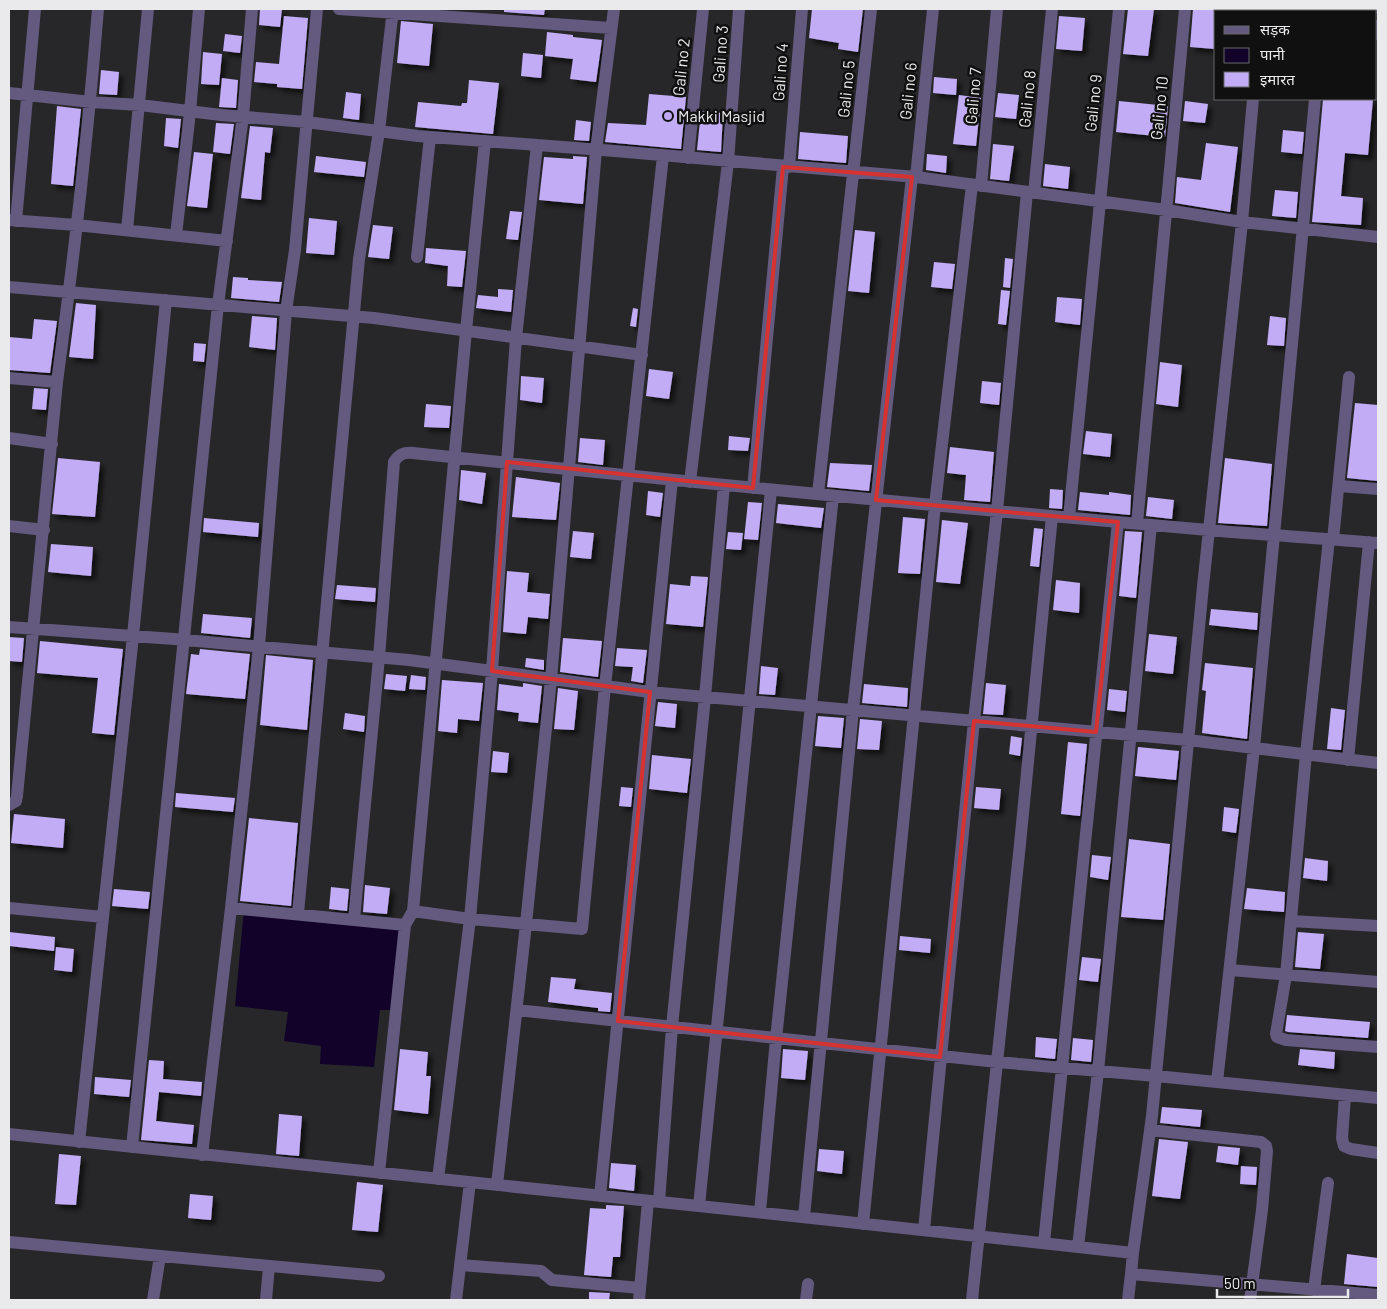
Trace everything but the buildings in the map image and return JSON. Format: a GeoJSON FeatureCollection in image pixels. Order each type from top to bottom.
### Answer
{"type":"FeatureCollection","features":[{"type":"Feature","properties":{"kind":"street"},"geometry":{"type":"LineString","coordinates":[[35,9],[12,220],[227,241]]}},
{"type":"Feature","properties":{"kind":"street"},"geometry":{"type":"LineString","coordinates":[[9,808],[16,801],[17,796],[57,382],[70,292],[98,9]]}},
{"type":"Feature","properties":{"kind":"street"},"geometry":{"type":"LineString","coordinates":[[127,230],[148,9]]}},
{"type":"Feature","properties":{"kind":"street"},"geometry":{"type":"LineString","coordinates":[[176,235],[199,9]]}},
{"type":"Feature","properties":{"kind":"street"},"geometry":{"type":"LineString","coordinates":[[132,1147],[218,305],[244,116],[252,9]]}},
{"type":"Feature","properties":{"kind":"street"},"geometry":{"type":"LineString","coordinates":[[202,1155],[259,646],[286,310],[295,250],[317,9]]}},
{"type":"Feature","properties":{"kind":"street"},"geometry":{"type":"LineString","coordinates":[[339,9],[393,11],[612,28]]}},
{"type":"Feature","properties":{"kind":"street"},"geometry":{"type":"LineString","coordinates":[[497,1185],[551,679],[596,150],[614,9]]}},
{"type":"Feature","properties":{"kind":"street","name":"Gali no 2"},"geometry":{"type":"LineString","coordinates":[[688,158],[703,9]]}},
{"type":"Feature","properties":{"kind":"street","name":"Gali no 3"},"geometry":{"type":"LineString","coordinates":[[690,482],[728,162],[739,9]]}},
{"type":"Feature","properties":{"kind":"street","name":"Gali no 4"},"geometry":{"type":"LineString","coordinates":[[753,488],[802,9]]}},
{"type":"Feature","properties":{"kind":"street","name":"Gali no 5"},"geometry":{"type":"LineString","coordinates":[[818,494],[871,9]]}},
{"type":"Feature","properties":{"kind":"street","name":"Gali no 6"},"geometry":{"type":"LineString","coordinates":[[804,1217],[853,710],[933,9]]}},
{"type":"Feature","properties":{"kind":"street","name":"Gali no 7"},"geometry":{"type":"LineString","coordinates":[[863,1224],[935,505],[977,185],[997,9]]}},
{"type":"Feature","properties":{"kind":"street","name":"Gali no 8"},"geometry":{"type":"LineString","coordinates":[[924,1230],[974,721],[1052,9]]}},
{"type":"Feature","properties":{"kind":"street","name":"Gali no 9"},"geometry":{"type":"LineString","coordinates":[[1069,517],[1119,9]]}},
{"type":"Feature","properties":{"kind":"street","name":"Gali no 10"},"geometry":{"type":"LineString","coordinates":[[1137,523],[1185,9]]}},
{"type":"Feature","properties":{"kind":"street"},"geometry":{"type":"LineString","coordinates":[[298,914],[359,259],[379,131],[393,11]]}},
{"type":"Feature","properties":{"kind":"street"},"geometry":{"type":"LineString","coordinates":[[9,93],[306,122],[430,137],[914,177],[1166,210],[1242,222],[1378,237]]}},
{"type":"Feature","properties":{"kind":"street"},"geometry":{"type":"LineString","coordinates":[[1128,1300],[1156,1076],[1253,100]]}},
{"type":"Feature","properties":{"kind":"street"},"geometry":{"type":"LineString","coordinates":[[1217,1082],[1276,535],[1315,100]]}},
{"type":"Feature","properties":{"kind":"street"},"geometry":{"type":"LineString","coordinates":[[417,257],[430,137]]}},
{"type":"Feature","properties":{"kind":"street"},"geometry":{"type":"LineString","coordinates":[[379,1173],[405,924],[414,911],[454,457],[485,142]]}},
{"type":"Feature","properties":{"kind":"street"},"geometry":{"type":"LineString","coordinates":[[438,1179],[470,919],[492,671],[516,338],[536,145]]}},
{"type":"Feature","properties":{"kind":"street"},"geometry":{"type":"LineString","coordinates":[[414,911],[470,919],[581,929],[583,927],[605,686],[663,156]]}},
{"type":"Feature","properties":{"kind":"street"},"geometry":{"type":"LineString","coordinates":[[9,287],[354,316],[642,355]]}},
{"type":"Feature","properties":{"kind":"street"},"geometry":{"type":"LineString","coordinates":[[79,1142],[133,636],[166,300]]}},
{"type":"Feature","properties":{"kind":"street"},"geometry":{"type":"LineString","coordinates":[[1349,377],[1339,486],[1306,754],[1286,975],[1276,1028],[1277,1037],[1286,1040],[1378,1047]]}},
{"type":"Feature","properties":{"kind":"street"},"geometry":{"type":"LineString","coordinates":[[9,378],[57,382]]}},
{"type":"Feature","properties":{"kind":"street"},"geometry":{"type":"LineString","coordinates":[[9,438],[52,444]]}},
{"type":"Feature","properties":{"kind":"street"},"geometry":{"type":"LineString","coordinates":[[354,919],[379,658],[394,462],[398,456],[407,452],[833,496],[1374,543],[1348,760]]}},
{"type":"Feature","properties":{"kind":"street"},"geometry":{"type":"LineString","coordinates":[[600,1196],[672,480]]}},
{"type":"Feature","properties":{"kind":"street"},"geometry":{"type":"LineString","coordinates":[[460,1265],[541,1271],[552,1280],[640,1294],[653,1201],[672,1027],[706,697],[724,485]]}},
{"type":"Feature","properties":{"kind":"street"},"geometry":{"type":"LineString","coordinates":[[1339,486],[1378,489]]}},
{"type":"Feature","properties":{"kind":"street"},"geometry":{"type":"LineString","coordinates":[[698,1206],[771,490]]}},
{"type":"Feature","properties":{"kind":"street"},"geometry":{"type":"LineString","coordinates":[[760,1212],[776,1039],[833,496]]}},
{"type":"Feature","properties":{"kind":"street"},"geometry":{"type":"LineString","coordinates":[[972,1300],[1052,516]]}},
{"type":"Feature","properties":{"kind":"street"},"geometry":{"type":"LineString","coordinates":[[1044,1243],[1118,522]]}},
{"type":"Feature","properties":{"kind":"street"},"geometry":{"type":"LineString","coordinates":[[1078,1247],[1098,1071],[1151,524]]}},
{"type":"Feature","properties":{"kind":"street"},"geometry":{"type":"LineString","coordinates":[[9,526],[44,530]]}},
{"type":"Feature","properties":{"kind":"street"},"geometry":{"type":"LineString","coordinates":[[9,627],[322,652],[437,664],[650,692],[1188,740],[1378,763]]}},
{"type":"Feature","properties":{"kind":"street"},"geometry":{"type":"LineString","coordinates":[[9,908],[103,917]]}},
{"type":"Feature","properties":{"kind":"street"},"geometry":{"type":"LineString","coordinates":[[231,908],[405,924]]}},
{"type":"Feature","properties":{"kind":"street"},"geometry":{"type":"LineString","coordinates":[[1291,921],[1378,926]]}},
{"type":"Feature","properties":{"kind":"street"},"geometry":{"type":"LineString","coordinates":[[1230,970],[1378,982]]}},
{"type":"Feature","properties":{"kind":"street"},"geometry":{"type":"LineString","coordinates":[[517,1010],[940,1057],[1378,1098]]}},
{"type":"Feature","properties":{"kind":"street"},"geometry":{"type":"LineString","coordinates":[[1345,1096],[1342,1138],[1344,1146],[1351,1149],[1378,1153]]}},
{"type":"Feature","properties":{"kind":"street"},"geometry":{"type":"LineString","coordinates":[[1150,1130],[1261,1142],[1266,1146],[1262,1210],[1250,1300]]}},
{"type":"Feature","properties":{"kind":"street"},"geometry":{"type":"LineString","coordinates":[[9,1134],[760,1212],[1133,1253]]}},
{"type":"Feature","properties":{"kind":"street"},"geometry":{"type":"LineString","coordinates":[[456,1300],[470,1182]]}},
{"type":"Feature","properties":{"kind":"street"},"geometry":{"type":"LineString","coordinates":[[1314,1290],[1328,1183]]}},
{"type":"Feature","properties":{"kind":"street"},"geometry":{"type":"LineString","coordinates":[[9,1242],[380,1276]]}},
{"type":"Feature","properties":{"kind":"street"},"geometry":{"type":"LineString","coordinates":[[153,1300],[160,1256]]}},
{"type":"Feature","properties":{"kind":"street"},"geometry":{"type":"LineString","coordinates":[[266,1300],[270,1266]]}},
{"type":"Feature","properties":{"kind":"street"},"geometry":{"type":"LineString","coordinates":[[1130,1274],[1378,1295]]}},
{"type":"Feature","properties":{"kind":"street"},"geometry":{"type":"LineString","coordinates":[[806,1300],[808,1284]]}},
{"type":"Feature","properties":{"kind":"highlighted area"},"geometry":{"type":"Polygon","coordinates":[[[783,167],[912,177],[876,500],[1118,522],[1096,732],[974,721],[940,1057],[618,1021],[650,692],[492,671],[507,462],[753,488],[783,167]]]}},
{"type":"Feature","properties":{"kind":"water"},"geometry":{"type":"Polygon","coordinates":[[[244,909],[402,924],[393,1010],[380,1010],[374,1067],[320,1064],[321,1046],[284,1041],[288,1012],[235,1006],[244,909]]]}},
{"type":"Feature","properties":{"kind":"place","name":"Makki Masjid"},"geometry":{"type":"Point","coordinates":[668,116]}}]}
